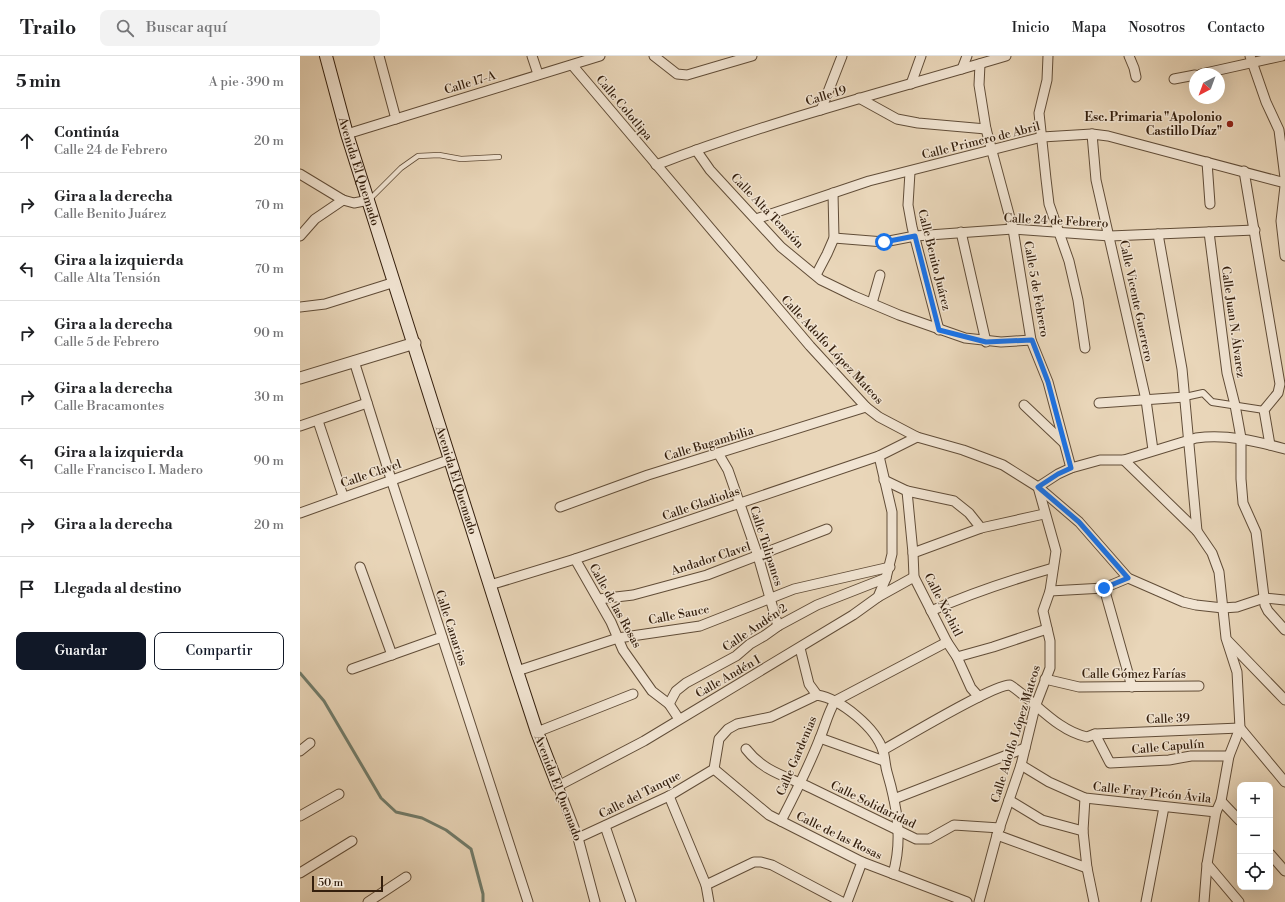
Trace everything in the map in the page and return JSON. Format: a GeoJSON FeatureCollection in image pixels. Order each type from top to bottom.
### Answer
{"type":"FeatureCollection","features":[{"type":"Feature","properties":{"kind":"main road","name":"Avenida El Quemado"},"geometry":{"type":"LineString","coordinates":[[326,56],[347,134],[415,344],[517,671],[537,732],[558,786]]}},
{"type":"Feature","properties":{"kind":"street"},"geometry":{"type":"LineString","coordinates":[[379,56],[396,119]]}},
{"type":"Feature","properties":{"kind":"street"},"geometry":{"type":"LineString","coordinates":[[532,56],[538,74]]}},
{"type":"Feature","properties":{"kind":"street","name":"Calle 17-A"},"geometry":{"type":"LineString","coordinates":[[347,134],[538,74],[573,66],[600,56]]}},
{"type":"Feature","properties":{"kind":"street"},"geometry":{"type":"LineString","coordinates":[[654,56],[677,74],[687,75],[752,56]]}},
{"type":"Feature","properties":{"kind":"street"},"geometry":{"type":"LineString","coordinates":[[820,110],[842,56]]}},
{"type":"Feature","properties":{"kind":"street"},"geometry":{"type":"LineString","coordinates":[[911,84],[921,56]]}},
{"type":"Feature","properties":{"kind":"street"},"geometry":{"type":"LineString","coordinates":[[962,69],[967,56]]}},
{"type":"Feature","properties":{"kind":"street","name":"Calle 19"},"geometry":{"type":"LineString","coordinates":[[656,165],[696,150],[820,110],[1006,56]]}},
{"type":"Feature","properties":{"kind":"street"},"geometry":{"type":"LineString","coordinates":[[1048,56],[1047,80],[1039,113],[1049,204],[1060,233],[1078,300],[1085,348]]}},
{"type":"Feature","properties":{"kind":"street"},"geometry":{"type":"LineString","coordinates":[[1128,56],[1134,68],[1136,77]]}},
{"type":"Feature","properties":{"kind":"street"},"geometry":{"type":"LineString","coordinates":[[1221,68],[1251,59],[1282,56]]}},
{"type":"Feature","properties":{"kind":"street"},"geometry":{"type":"LineString","coordinates":[[1251,59],[1266,102],[1279,130],[1285,178]]}},
{"type":"Feature","properties":{"kind":"street","name":"Calle 5 de Febrero"},"geometry":{"type":"LineString","coordinates":[[980,64],[979,85],[986,128],[1013,229],[1032,340],[1048,382],[1071,468]]}},
{"type":"Feature","properties":{"kind":"street","name":"Calle Colotlipa"},"geometry":{"type":"LineString","coordinates":[[573,66],[656,165]]}},
{"type":"Feature","properties":{"kind":"street"},"geometry":{"type":"LineString","coordinates":[[1174,79],[1189,76]]}},
{"type":"Feature","properties":{"kind":"street"},"geometry":{"type":"LineString","coordinates":[[859,98],[897,119],[918,123],[986,128]]}},
{"type":"Feature","properties":{"kind":"street","name":"Calle Primero de Abril"},"geometry":{"type":"LineString","coordinates":[[756,219],[869,181],[910,172],[1042,137],[1092,134],[1108,136],[1285,183]]}},
{"type":"Feature","properties":{"kind":"street","name":"Calle Vicente Guerrero"},"geometry":{"type":"LineString","coordinates":[[1092,134],[1096,180],[1110,236],[1146,400],[1153,450]]}},
{"type":"Feature","properties":{"kind":"street","name":"Calle Alta Tensión"},"geometry":{"type":"LineString","coordinates":[[696,150],[710,170],[781,247],[816,275],[841,290],[939,330],[986,342],[1032,340]]}},
{"type":"Feature","properties":{"kind":"street"},"geometry":{"type":"LineString","coordinates":[[1207,162],[1210,204]]}},
{"type":"Feature","properties":{"kind":"street","name":"Calle Adolfo López Mateos"},"geometry":{"type":"LineString","coordinates":[[656,165],[810,346],[866,407],[900,430],[917,437],[963,450],[1003,465],[1038,487],[1044,514],[1056,551],[1050,591],[1043,611],[1052,653],[1050,668],[1035,707],[1021,765],[999,832],[979,902]]}},
{"type":"Feature","properties":{"kind":"street"},"geometry":{"type":"LineString","coordinates":[[1244,171],[1280,384],[1278,393],[1264,410],[1270,445]]}},
{"type":"Feature","properties":{"kind":"street","name":"Calle Benito Juárez"},"geometry":{"type":"LineString","coordinates":[[910,172],[908,206],[939,330]]}},
{"type":"Feature","properties":{"kind":"street"},"geometry":{"type":"LineString","coordinates":[[300,174],[343,200],[354,203],[369,200]]}},
{"type":"Feature","properties":{"kind":"street"},"geometry":{"type":"LineString","coordinates":[[1285,186],[1281,221],[1285,256]]}},
{"type":"Feature","properties":{"kind":"street"},"geometry":{"type":"LineString","coordinates":[[816,275],[834,238],[833,193]]}},
{"type":"Feature","properties":{"kind":"street"},"geometry":{"type":"LineString","coordinates":[[300,236],[315,219],[343,200]]}},
{"type":"Feature","properties":{"kind":"street","name":"Calle 24 de Febrero"},"geometry":{"type":"LineString","coordinates":[[834,238],[842,240],[884,242],[915,236],[1013,229],[1110,236],[1255,230]]}},
{"type":"Feature","properties":{"kind":"street"},"geometry":{"type":"LineString","coordinates":[[961,232],[986,342]]}},
{"type":"Feature","properties":{"kind":"street","name":"Calle Juan N. Álvarez"},"geometry":{"type":"LineString","coordinates":[[1209,232],[1227,373],[1235,404],[1241,438],[1241,479],[1243,503],[1256,532],[1264,598],[1268,611],[1285,630]]}},
{"type":"Feature","properties":{"kind":"street"},"geometry":{"type":"LineString","coordinates":[[1158,234],[1182,369],[1187,441],[1197,531]]}},
{"type":"Feature","properties":{"kind":"street"},"geometry":{"type":"LineString","coordinates":[[872,303],[880,275]]}},
{"type":"Feature","properties":{"kind":"street"},"geometry":{"type":"LineString","coordinates":[[300,307],[325,304],[395,282]]}},
{"type":"Feature","properties":{"kind":"street"},"geometry":{"type":"LineString","coordinates":[[300,378],[415,344]]}},
{"type":"Feature","properties":{"kind":"street","name":"Calle Canarios"},"geometry":{"type":"LineString","coordinates":[[354,361],[528,902]]}},
{"type":"Feature","properties":{"kind":"street"},"geometry":{"type":"LineString","coordinates":[[1099,403],[1185,397],[1203,393],[1207,395],[1210,402],[1235,404],[1264,410]]}},
{"type":"Feature","properties":{"kind":"street"},"geometry":{"type":"LineString","coordinates":[[300,426],[367,403]]}},
{"type":"Feature","properties":{"kind":"street"},"geometry":{"type":"LineString","coordinates":[[1024,404],[1065,444]]}},
{"type":"Feature","properties":{"kind":"street","name":"Calle Bugambilia"},"geometry":{"type":"LineString","coordinates":[[560,507],[648,475],[866,407]]}},
{"type":"Feature","properties":{"kind":"street"},"geometry":{"type":"LineString","coordinates":[[318,420],[343,496]]}},
{"type":"Feature","properties":{"kind":"street"},"geometry":{"type":"LineString","coordinates":[[1285,449],[1241,438],[1208,436],[1153,450],[1124,460],[1100,460],[1071,468],[1058,474],[1038,487],[1083,526],[1128,578],[1183,602],[1223,608],[1237,607],[1264,598],[1285,600]]}},
{"type":"Feature","properties":{"kind":"street","name":"Calle Gladiolas"},"geometry":{"type":"LineString","coordinates":[[490,585],[575,559],[879,456],[917,437]]}},
{"type":"Feature","properties":{"kind":"street","name":"Calle Tulipanes"},"geometry":{"type":"LineString","coordinates":[[718,453],[724,462],[758,556],[778,626]]}},
{"type":"Feature","properties":{"kind":"street"},"geometry":{"type":"LineString","coordinates":[[878,597],[890,567],[892,554],[892,512],[879,456]]}},
{"type":"Feature","properties":{"kind":"street","name":"Calle Clavel"},"geometry":{"type":"LineString","coordinates":[[300,513],[343,496],[451,459]]}},
{"type":"Feature","properties":{"kind":"street"},"geometry":{"type":"LineString","coordinates":[[1124,460],[1197,531],[1212,553],[1219,572],[1226,638],[1237,672],[1240,728],[1229,756],[1221,801],[1216,812],[1207,864],[1204,902]]}},
{"type":"Feature","properties":{"kind":"street"},"geometry":{"type":"LineString","coordinates":[[884,480],[907,492],[954,501],[969,513],[980,528]]}},
{"type":"Feature","properties":{"kind":"street","name":"Calle Xóchitl"},"geometry":{"type":"LineString","coordinates":[[907,492],[914,577],[947,642],[957,657],[971,688],[979,697]]}},
{"type":"Feature","properties":{"kind":"street"},"geometry":{"type":"LineString","coordinates":[[913,553],[980,528],[1044,514]]}},
{"type":"Feature","properties":{"kind":"street","name":"Andador Clavel"},"geometry":{"type":"LineString","coordinates":[[599,599],[633,594],[707,575],[827,529]]}},
{"type":"Feature","properties":{"kind":"street","name":"Calle de las Rosas"},"geometry":{"type":"LineString","coordinates":[[575,559],[599,599],[623,650],[652,691],[669,704],[679,719]]}},
{"type":"Feature","properties":{"kind":"street"},"geometry":{"type":"LineString","coordinates":[[360,567],[392,654]]}},
{"type":"Feature","properties":{"kind":"street","name":"Calle Sauce"},"geometry":{"type":"LineString","coordinates":[[517,671],[618,638],[700,626],[769,597],[831,580],[890,567]]}},
{"type":"Feature","properties":{"kind":"street"},"geometry":{"type":"LineString","coordinates":[[931,610],[966,595],[1009,580],[1054,568]]}},
{"type":"Feature","properties":{"kind":"street","name":"Calle Andén I"},"geometry":{"type":"LineString","coordinates":[[558,786],[603,764],[800,648],[853,615],[878,597],[914,577]]}},
{"type":"Feature","properties":{"kind":"street","name":"Calle Andén 2"},"geometry":{"type":"LineString","coordinates":[[669,704],[676,691],[686,683],[736,656],[750,644],[778,626],[804,611],[886,578]]}},
{"type":"Feature","properties":{"kind":"street"},"geometry":{"type":"LineString","coordinates":[[1050,591],[1104,588],[1128,578]]}},
{"type":"Feature","properties":{"kind":"street"},"geometry":{"type":"LineString","coordinates":[[1104,588],[1132,687]]}},
{"type":"Feature","properties":{"kind":"street"},"geometry":{"type":"LineString","coordinates":[[957,657],[1047,629]]}},
{"type":"Feature","properties":{"kind":"street"},"geometry":{"type":"LineString","coordinates":[[352,669],[442,637]]}},
{"type":"Feature","properties":{"kind":"street"},"geometry":{"type":"LineString","coordinates":[[1226,638],[1285,700]]}},
{"type":"Feature","properties":{"kind":"street"},"geometry":{"type":"LineString","coordinates":[[835,701],[947,642]]}},
{"type":"Feature","properties":{"kind":"street"},"geometry":{"type":"LineString","coordinates":[[800,648],[809,684],[817,695],[835,701],[847,708],[874,735],[883,750],[884,761],[893,788],[900,831],[897,843],[897,861],[893,874]]}},
{"type":"Feature","properties":{"kind":"street","name":"Calle Gómez Farías"},"geometry":{"type":"LineString","coordinates":[[1045,679],[1079,687],[1199,686]]}},
{"type":"Feature","properties":{"kind":"street","name":"Calle 39"},"geometry":{"type":"LineString","coordinates":[[979,697],[1005,685],[1010,685],[1035,707],[1078,735],[1087,737],[1095,734],[1240,728]]}},
{"type":"Feature","properties":{"kind":"street"},"geometry":{"type":"LineString","coordinates":[[537,732],[633,694]]}},
{"type":"Feature","properties":{"kind":"street"},"geometry":{"type":"LineString","coordinates":[[714,769],[719,739],[728,729],[737,724],[771,717],[817,695]]}},
{"type":"Feature","properties":{"kind":"street"},"geometry":{"type":"LineString","coordinates":[[883,750],[979,697]]}},
{"type":"Feature","properties":{"kind":"street","name":"Calle Gardenias"},"geometry":{"type":"LineString","coordinates":[[781,821],[820,738],[830,709],[835,701]]}},
{"type":"Feature","properties":{"kind":"street"},"geometry":{"type":"LineString","coordinates":[[1240,728],[1285,782]]}},
{"type":"Feature","properties":{"kind":"street","name":"Calle Capulín"},"geometry":{"type":"LineString","coordinates":[[1095,734],[1109,762],[1169,760],[1190,756],[1229,756]]}},
{"type":"Feature","properties":{"kind":"street"},"geometry":{"type":"LineString","coordinates":[[820,738],[884,761]]}},
{"type":"Feature","properties":{"kind":"street"},"geometry":{"type":"LineString","coordinates":[[300,751],[310,743]]}},
{"type":"Feature","properties":{"kind":"street"},"geometry":{"type":"LineString","coordinates":[[894,799],[1025,748]]}},
{"type":"Feature","properties":{"kind":"street","name":"Calle Solidaridad"},"geometry":{"type":"LineString","coordinates":[[746,749],[762,764],[778,775],[800,782],[921,840],[935,836],[954,825],[999,832],[1087,868]]}},
{"type":"Feature","properties":{"kind":"street","name":"Calle Fray Picón Ávila"},"geometry":{"type":"LineString","coordinates":[[1021,765],[1049,782],[1085,798],[1216,812]]}},
{"type":"Feature","properties":{"kind":"street","name":"Calle de las Rosas"},"geometry":{"type":"LineString","coordinates":[[714,769],[770,815],[781,821],[862,862],[967,902]]}},
{"type":"Feature","properties":{"kind":"street","name":"Calle del Tanque"},"geometry":{"type":"LineString","coordinates":[[578,838],[669,796],[714,769]]}},
{"type":"Feature","properties":{"kind":"street","name":"Avenida El Quemado"},"geometry":{"type":"LineString","coordinates":[[558,786],[578,838],[594,902]]}},
{"type":"Feature","properties":{"kind":"street"},"geometry":{"type":"LineString","coordinates":[[300,816],[339,794]]}},
{"type":"Feature","properties":{"kind":"street"},"geometry":{"type":"LineString","coordinates":[[669,796],[706,885],[709,902]]}},
{"type":"Feature","properties":{"kind":"street"},"geometry":{"type":"LineString","coordinates":[[1085,798],[1083,830],[1087,868],[1094,902]]}},
{"type":"Feature","properties":{"kind":"street"},"geometry":{"type":"LineString","coordinates":[[1009,800],[1042,820],[1083,830]]}},
{"type":"Feature","properties":{"kind":"street","name":"Calle Fray Picón Ávila"},"geometry":{"type":"LineString","coordinates":[[1221,801],[1237,818]]}},
{"type":"Feature","properties":{"kind":"street"},"geometry":{"type":"LineString","coordinates":[[1146,902],[1164,807]]}},
{"type":"Feature","properties":{"kind":"street"},"geometry":{"type":"LineString","coordinates":[[605,826],[631,902]]}},
{"type":"Feature","properties":{"kind":"street"},"geometry":{"type":"LineString","coordinates":[[300,873],[352,841]]}},
{"type":"Feature","properties":{"kind":"street"},"geometry":{"type":"LineString","coordinates":[[1273,857],[1285,871]]}},
{"type":"Feature","properties":{"kind":"street"},"geometry":{"type":"LineString","coordinates":[[706,885],[754,862],[761,862],[772,865],[842,902]]}},
{"type":"Feature","properties":{"kind":"street"},"geometry":{"type":"LineString","coordinates":[[847,902],[862,862]]}},
{"type":"Feature","properties":{"kind":"street"},"geometry":{"type":"LineString","coordinates":[[1207,864],[1239,902]]}},
{"type":"Feature","properties":{"kind":"street"},"geometry":{"type":"LineString","coordinates":[[368,902],[406,877]]}},
{"type":"Feature","properties":{"kind":"lane"},"geometry":{"type":"LineString","coordinates":[[369,200],[388,179],[418,156],[439,155],[461,159],[499,157]]}},
{"type":"Feature","properties":{"kind":"waterway"},"geometry":{"type":"LineString","coordinates":[[300,673],[324,701],[381,798],[396,812],[422,818],[446,830],[471,849],[483,894],[483,902]]}},
{"type":"Feature","properties":{"kind":"place","name":"Esc. Primaria \"Apolonio Castillo Díaz\""},"geometry":{"type":"Point","coordinates":[1230,124]}},
{"type":"Feature","properties":{"kind":"route"},"geometry":{"type":"LineString","coordinates":[[884,242],[915,236],[939,330],[965,338],[986,342],[1032,340],[1048,382],[1071,468],[1058,474],[1038,487],[1079,522],[1128,578],[1104,588]]}}]}
